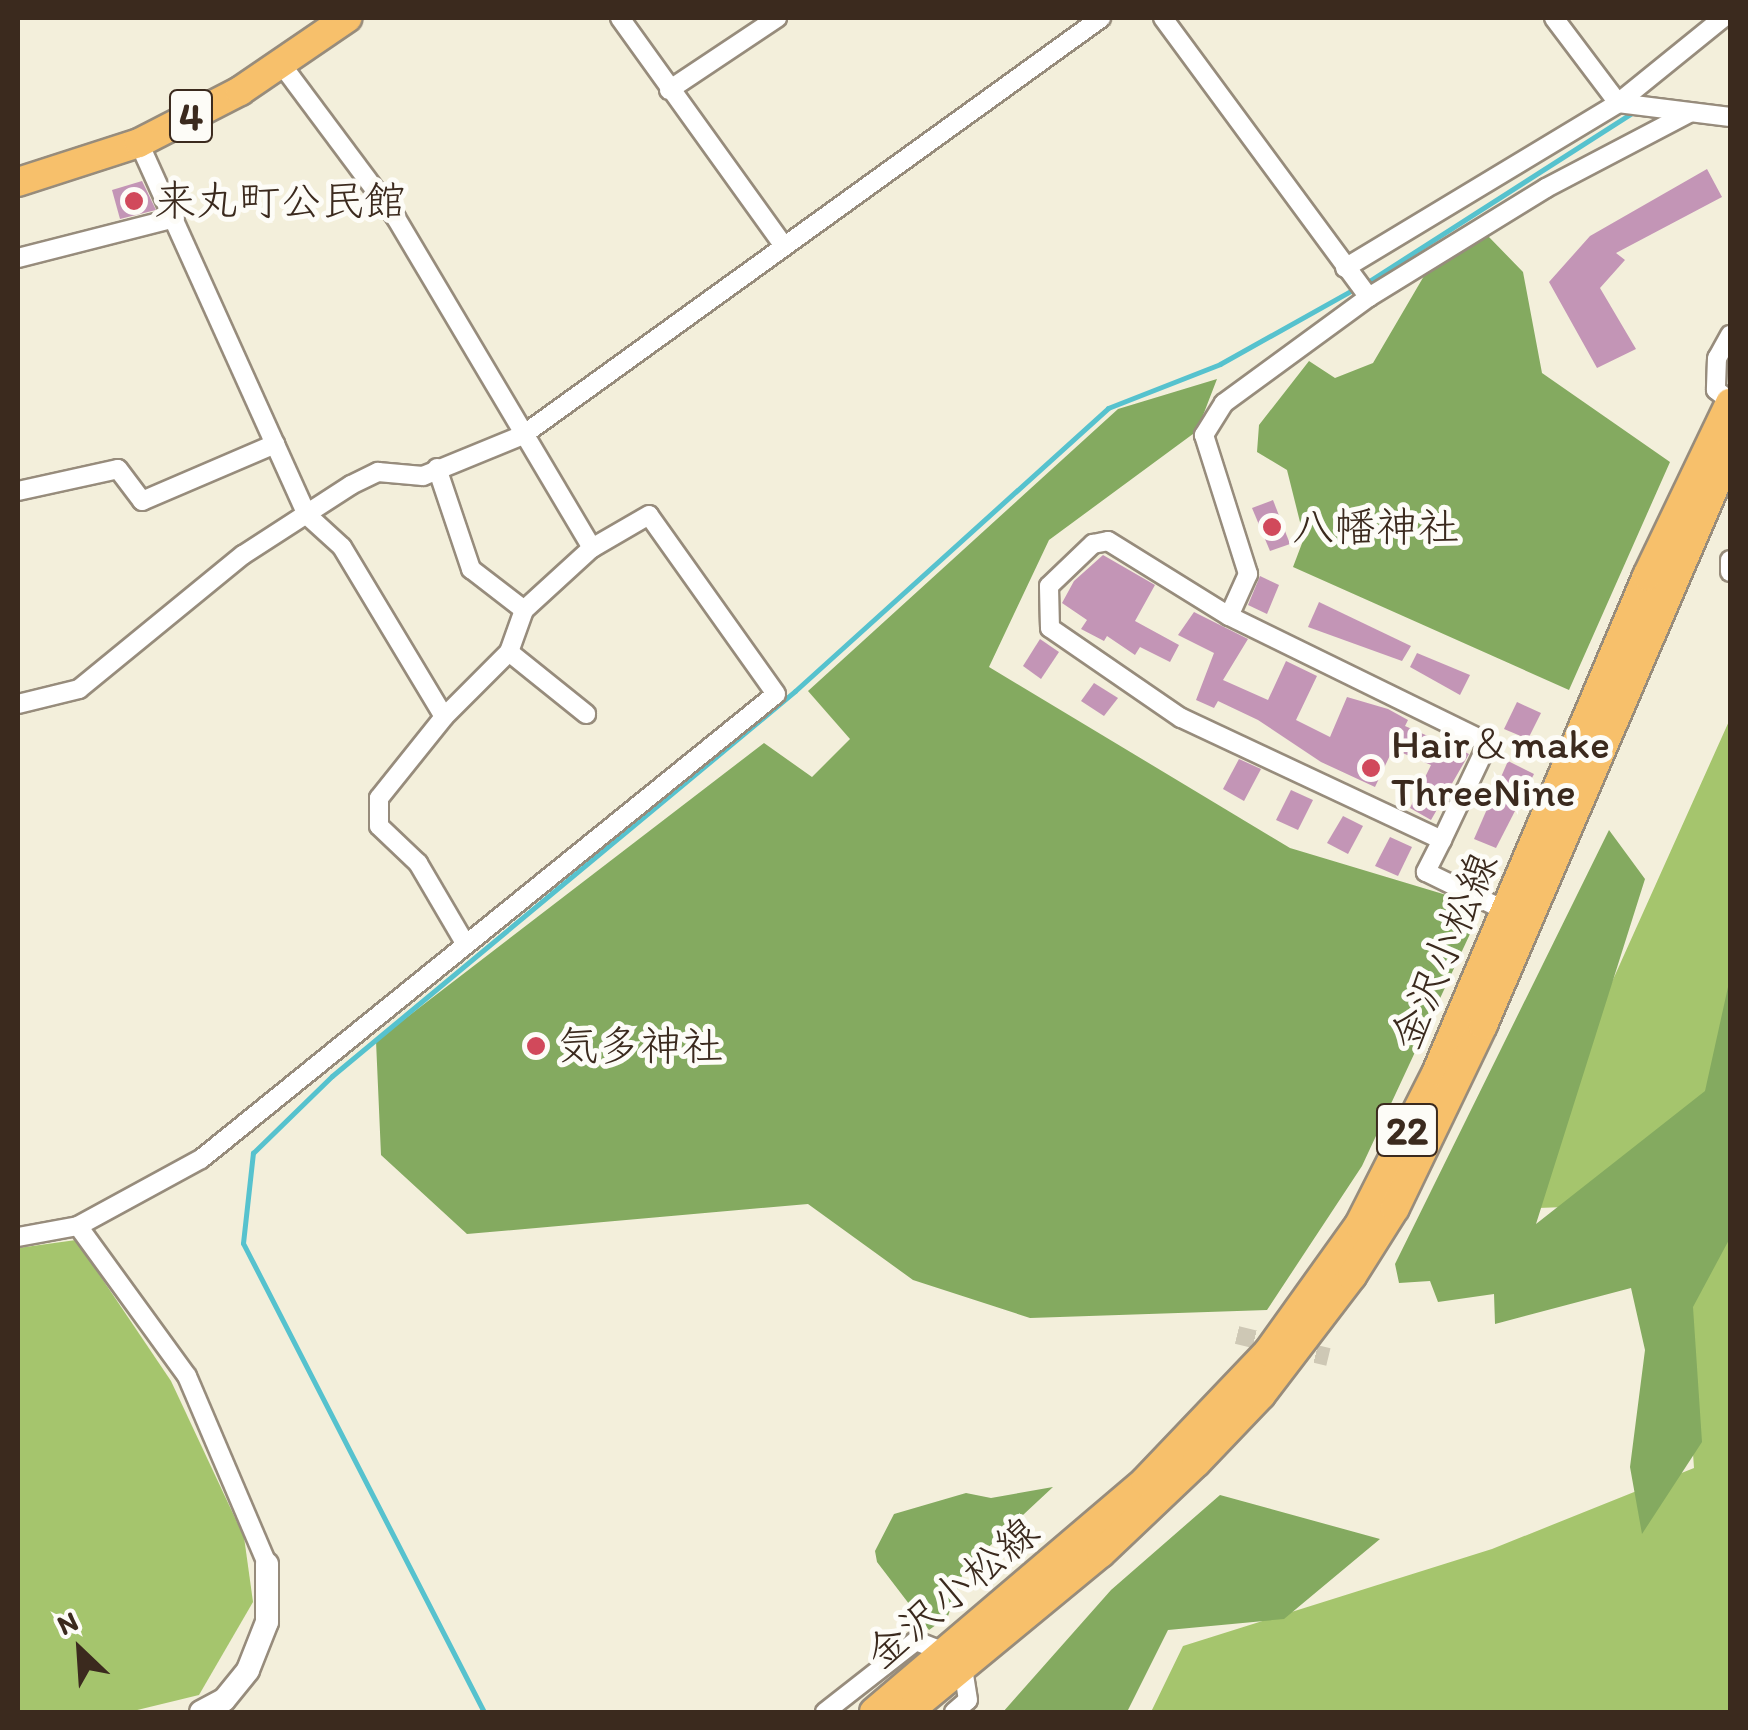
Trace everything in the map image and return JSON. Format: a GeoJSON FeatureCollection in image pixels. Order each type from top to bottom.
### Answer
{"type":"FeatureCollection","features":[{"type":"Feature","properties":{"kind":"main road","name":"4"},"geometry":{"type":"LineString","coordinates":[[18,182],[139,143],[282,65],[347,18]]}},
{"type":"Feature","properties":{"kind":"main road","name":"金沢小松線"},"geometry":{"type":"LineString","coordinates":[[908,1712],[954,1660],[1146,1481],[1268,1352],[1358,1224],[1437,1071],[1648,576],[1730,402]]}},
{"type":"Feature","properties":{"kind":"main road","name":"金沢小松線"},"geometry":{"type":"LineString","coordinates":[[874,1712],[954,1660],[1196,1463],[1261,1395],[1352,1276],[1395,1208],[1483,1025],[1724,484],[1730,451]]}},
{"type":"Feature","properties":{"kind":"street"},"geometry":{"type":"LineString","coordinates":[[620,18],[783,245]]}},
{"type":"Feature","properties":{"kind":"street"},"geometry":{"type":"LineString","coordinates":[[18,704],[80,689],[243,555],[378,472],[422,476],[523,435],[1100,18]]}},
{"type":"Feature","properties":{"kind":"street"},"geometry":{"type":"LineString","coordinates":[[1163,18],[1359,284]]}},
{"type":"Feature","properties":{"kind":"street"},"geometry":{"type":"LineString","coordinates":[[1554,18],[1618,103],[1730,117]]}},
{"type":"Feature","properties":{"kind":"street"},"geometry":{"type":"LineString","coordinates":[[1229,616],[1248,574],[1204,435],[1224,402],[1359,284],[1618,103],[1723,18]]}},
{"type":"Feature","properties":{"kind":"street"},"geometry":{"type":"LineString","coordinates":[[670,90],[773,19]]}},
{"type":"Feature","properties":{"kind":"street"},"geometry":{"type":"LineString","coordinates":[[282,65],[396,218],[592,548]]}},
{"type":"Feature","properties":{"kind":"street"},"geometry":{"type":"LineString","coordinates":[[1359,284],[1688,113]]}},
{"type":"Feature","properties":{"kind":"street"},"geometry":{"type":"LineString","coordinates":[[139,143],[307,515],[342,547],[444,717]]}},
{"type":"Feature","properties":{"kind":"street"},"geometry":{"type":"LineString","coordinates":[[18,258],[176,218]]}},
{"type":"Feature","properties":{"kind":"street"},"geometry":{"type":"LineString","coordinates":[[1730,334],[1717,358],[1716,390],[1730,402]]}},
{"type":"Feature","properties":{"kind":"street"},"geometry":{"type":"LineString","coordinates":[[18,491],[118,469],[142,500],[275,444]]}},
{"type":"Feature","properties":{"kind":"street"},"geometry":{"type":"LineString","coordinates":[[438,468],[470,568],[524,610]]}},
{"type":"Feature","properties":{"kind":"street"},"geometry":{"type":"LineString","coordinates":[[18,1237],[78,1226],[201,1159],[465,944],[509,915],[776,694],[649,515],[592,548],[524,610],[509,652],[444,717],[379,798],[379,826],[418,863],[465,944]]}},
{"type":"Feature","properties":{"kind":"street"},"geometry":{"type":"LineString","coordinates":[[1442,840],[1181,718],[1050,628],[1049,586],[1092,544],[1108,542],[1229,616],[1488,743],[1442,840],[1426,872],[1504,910]]}},
{"type":"Feature","properties":{"kind":"street"},"geometry":{"type":"LineString","coordinates":[[1730,560],[1730,572]]}},
{"type":"Feature","properties":{"kind":"street"},"geometry":{"type":"LineString","coordinates":[[509,652],[586,714]]}},
{"type":"Feature","properties":{"kind":"street"},"geometry":{"type":"LineString","coordinates":[[78,1226],[186,1376],[267,1564],[267,1622],[248,1670],[224,1700],[201,1712]]}},
{"type":"Feature","properties":{"kind":"street"},"geometry":{"type":"LineString","coordinates":[[825,1712],[916,1641],[954,1660],[968,1700],[954,1712]]}},
{"type":"Feature","properties":{"kind":"green space"},"geometry":{"type":"Polygon","coordinates":[[[1488,236],[1523,272],[1542,373],[1670,462],[1569,690],[1293,567],[1304,538],[1287,470],[1257,452],[1259,425],[1309,361],[1335,378],[1373,363],[1431,264],[1488,236]]]}},
{"type":"Feature","properties":{"kind":"green space"},"geometry":{"type":"Polygon","coordinates":[[[1217,379],[1197,431],[1049,540],[989,667],[1290,848],[1483,906],[1362,1166],[1267,1310],[1030,1318],[913,1280],[808,1204],[467,1234],[381,1155],[376,1041],[764,743],[812,777],[850,739],[808,691],[1118,409],[1217,379]]]}},
{"type":"Feature","properties":{"kind":"green space"},"geometry":{"type":"Polygon","coordinates":[[[1730,719],[1730,1712],[1151,1712],[1183,1646],[1492,1549],[1694,1468],[1676,1203],[1510,1209],[1730,719]]]}},
{"type":"Feature","properties":{"kind":"green space"},"geometry":{"type":"Polygon","coordinates":[[[1609,830],[1645,879],[1536,1224],[1705,1091],[1730,978],[1730,1238],[1693,1307],[1702,1442],[1642,1534],[1630,1467],[1645,1350],[1631,1288],[1495,1324],[1494,1294],[1438,1302],[1430,1281],[1399,1283],[1395,1264],[1609,830]]]}},
{"type":"Feature","properties":{"kind":"green space"},"geometry":{"type":"Polygon","coordinates":[[[76,1240],[171,1381],[244,1537],[253,1602],[199,1695],[129,1712],[18,1712],[18,1248],[76,1240]]]}},
{"type":"Feature","properties":{"kind":"green space"},"geometry":{"type":"Polygon","coordinates":[[[1053,1487],[964,1570],[948,1616],[929,1630],[877,1562],[875,1551],[894,1514],[966,1493],[991,1498],[1053,1487]]]}},
{"type":"Feature","properties":{"kind":"green space"},"geometry":{"type":"Polygon","coordinates":[[[1220,1495],[1380,1539],[1284,1619],[1168,1630],[1127,1712],[1003,1712],[1111,1590],[1220,1495]]]}},
{"type":"Feature","properties":{"kind":"building"},"geometry":{"type":"Polygon","coordinates":[[[1707,169],[1722,197],[1616,253],[1625,260],[1600,288],[1636,349],[1597,368],[1549,282],[1590,236],[1707,169]]]}},
{"type":"Feature","properties":{"kind":"building","name":"来丸町公民館"},"geometry":{"type":"Polygon","coordinates":[[[142,181],[156,210],[120,219],[112,190],[142,181]]]}},
{"type":"Feature","properties":{"kind":"building"},"geometry":{"type":"Polygon","coordinates":[[[1273,500],[1290,544],[1270,551],[1252,508],[1273,500]]]}},
{"type":"Feature","properties":{"kind":"building"},"geometry":{"type":"Polygon","coordinates":[[[1103,555],[1155,585],[1135,621],[1179,645],[1170,662],[1140,647],[1135,655],[1107,636],[1104,641],[1081,629],[1087,620],[1062,603],[1074,581],[1103,555]]]}},
{"type":"Feature","properties":{"kind":"building"},"geometry":{"type":"Polygon","coordinates":[[[1260,576],[1279,585],[1267,614],[1248,605],[1260,576]]]}},
{"type":"Feature","properties":{"kind":"building"},"geometry":{"type":"Polygon","coordinates":[[[1319,602],[1411,646],[1402,661],[1308,627],[1319,602]]]}},
{"type":"Feature","properties":{"kind":"building"},"geometry":{"type":"Polygon","coordinates":[[[1194,612],[1248,639],[1223,680],[1268,700],[1286,661],[1317,676],[1296,720],[1330,737],[1347,697],[1388,709],[1408,720],[1405,726],[1469,754],[1431,820],[1410,808],[1431,765],[1393,749],[1375,787],[1321,762],[1258,720],[1218,701],[1214,708],[1196,700],[1214,653],[1178,635],[1194,612]]]}},
{"type":"Feature","properties":{"kind":"building"},"geometry":{"type":"Polygon","coordinates":[[[1040,639],[1059,652],[1041,679],[1023,666],[1040,639]]]}},
{"type":"Feature","properties":{"kind":"building"},"geometry":{"type":"Polygon","coordinates":[[[1417,653],[1470,675],[1460,695],[1410,667],[1417,653]]]}},
{"type":"Feature","properties":{"kind":"building"},"geometry":{"type":"Polygon","coordinates":[[[1094,683],[1118,698],[1104,716],[1081,701],[1094,683]]]}},
{"type":"Feature","properties":{"kind":"building"},"geometry":{"type":"Polygon","coordinates":[[[1517,702],[1541,713],[1528,739],[1504,729],[1517,702]]]}},
{"type":"Feature","properties":{"kind":"building"},"geometry":{"type":"Polygon","coordinates":[[[1239,759],[1261,769],[1244,801],[1223,789],[1239,759]]]}},
{"type":"Feature","properties":{"kind":"building"},"geometry":{"type":"Polygon","coordinates":[[[1508,761],[1534,774],[1496,848],[1474,839],[1508,761]]]}},
{"type":"Feature","properties":{"kind":"building"},"geometry":{"type":"Polygon","coordinates":[[[1291,790],[1313,800],[1298,830],[1276,820],[1291,790]]]}},
{"type":"Feature","properties":{"kind":"building"},"geometry":{"type":"Polygon","coordinates":[[[1343,816],[1363,826],[1348,854],[1327,843],[1343,816]]]}},
{"type":"Feature","properties":{"kind":"building"},"geometry":{"type":"Polygon","coordinates":[[[1390,837],[1412,847],[1398,876],[1375,866],[1390,837]]]}},
{"type":"Feature","properties":{"kind":"waterway"},"geometry":{"type":"LineString","coordinates":[[1366,283],[1635,111]]}},
{"type":"Feature","properties":{"kind":"waterway"},"geometry":{"type":"LineString","coordinates":[[484,1712],[243,1243],[253,1153],[332,1076],[795,691],[1108,408],[1220,364],[1356,288]]}},
{"type":"Feature","properties":{"kind":"tunnel"},"geometry":{"type":"LineString","coordinates":[[1237,1335],[1328,1357]]}},
{"type":"Feature","properties":{"kind":"place","name":"来丸町公民館"},"geometry":{"type":"Point","coordinates":[134,201]}},
{"type":"Feature","properties":{"kind":"place","name":"八幡神社"},"geometry":{"type":"Point","coordinates":[1272,527]}},
{"type":"Feature","properties":{"kind":"place","name":"Hair＆make ThreeNine"},"geometry":{"type":"Point","coordinates":[1371,768]}},
{"type":"Feature","properties":{"kind":"place","name":"気多神社"},"geometry":{"type":"Point","coordinates":[536,1046]}}]}
